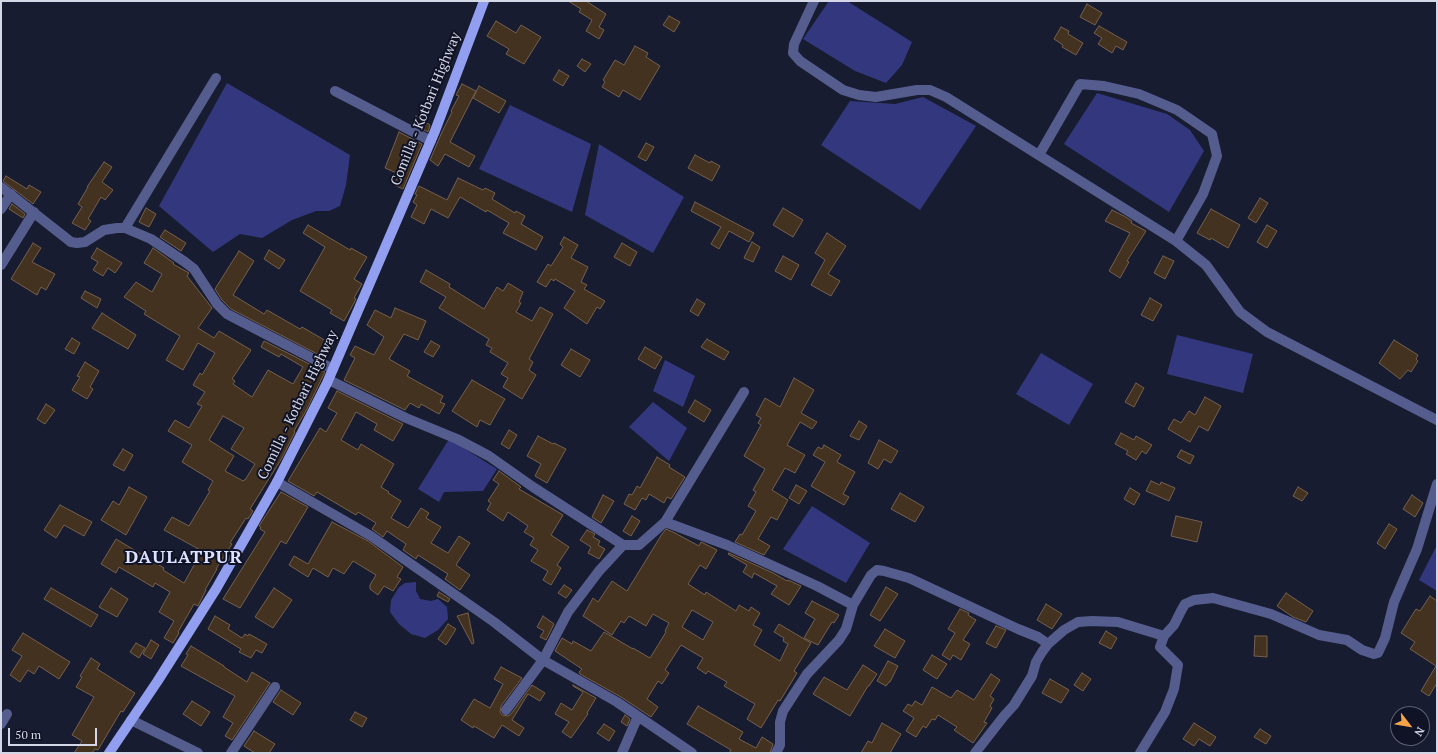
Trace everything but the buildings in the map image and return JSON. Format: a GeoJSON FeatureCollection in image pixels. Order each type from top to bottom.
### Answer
{"type":"FeatureCollection","features":[{"type":"Feature","properties":{"kind":"main road","name":"Comilla - Kotbari Highway"},"geometry":{"type":"LineString","coordinates":[[109,753],[157,682],[216,589],[276,482],[329,380],[431,141],[484,1]]}},
{"type":"Feature","properties":{"kind":"street"},"geometry":{"type":"LineString","coordinates":[[814,1],[794,44],[794,53],[800,61],[843,90],[859,95],[876,97],[917,90],[930,90],[946,97],[1176,241],[1206,265],[1240,312],[1267,332],[1437,420]]}},
{"type":"Feature","properties":{"kind":"street"},"geometry":{"type":"LineString","coordinates":[[125,228],[216,78]]}},
{"type":"Feature","properties":{"kind":"street"},"geometry":{"type":"LineString","coordinates":[[1039,155],[1080,84],[1104,86],[1139,94],[1177,110],[1212,134],[1217,156],[1203,194],[1176,241]]}},
{"type":"Feature","properties":{"kind":"street"},"geometry":{"type":"LineString","coordinates":[[335,91],[431,141]]}},
{"type":"Feature","properties":{"kind":"street"},"geometry":{"type":"LineString","coordinates":[[1,187],[71,242],[85,242],[104,230],[117,228],[125,228],[151,239],[186,262],[194,270],[217,304],[227,314],[333,369]]}},
{"type":"Feature","properties":{"kind":"street"},"geometry":{"type":"LineString","coordinates":[[1,209],[11,194]]}},
{"type":"Feature","properties":{"kind":"street"},"geometry":{"type":"LineString","coordinates":[[1,265],[34,212]]}},
{"type":"Feature","properties":{"kind":"street"},"geometry":{"type":"LineString","coordinates":[[329,380],[406,418],[458,439],[489,456],[533,487],[623,545],[639,545],[665,522],[744,392]]}},
{"type":"Feature","properties":{"kind":"street"},"geometry":{"type":"LineString","coordinates":[[276,482],[371,536],[494,622],[543,660],[617,702],[692,753]]}},
{"type":"Feature","properties":{"kind":"street"},"geometry":{"type":"LineString","coordinates":[[1140,753],[1165,712],[1174,689],[1178,665],[1160,647],[1164,636],[1174,625],[1185,604],[1194,600],[1213,598],[1270,614],[1319,635],[1347,640],[1362,650],[1374,654],[1378,653],[1385,638],[1394,602],[1417,549],[1437,484]]}},
{"type":"Feature","properties":{"kind":"street"},"geometry":{"type":"LineString","coordinates":[[665,522],[727,545],[817,586],[852,605]]}},
{"type":"Feature","properties":{"kind":"street"},"geometry":{"type":"LineString","coordinates":[[506,710],[543,660],[568,612],[600,571],[623,545]]}},
{"type":"Feature","properties":{"kind":"street"},"geometry":{"type":"LineString","coordinates":[[776,753],[780,745],[780,722],[784,711],[807,674],[839,640],[846,629],[852,605],[871,575],[877,570],[909,578],[1038,637],[1048,644]]}},
{"type":"Feature","properties":{"kind":"street"},"geometry":{"type":"LineString","coordinates":[[975,753],[1014,705],[1032,676],[1036,662],[1048,644],[1064,630],[1078,622],[1118,622],[1164,636]]}},
{"type":"Feature","properties":{"kind":"street"},"geometry":{"type":"LineString","coordinates":[[231,753],[275,687]]}},
{"type":"Feature","properties":{"kind":"street"},"geometry":{"type":"LineString","coordinates":[[1,724],[7,714]]}},
{"type":"Feature","properties":{"kind":"street"},"geometry":{"type":"LineString","coordinates":[[622,753],[638,716]]}},
{"type":"Feature","properties":{"kind":"street"},"geometry":{"type":"LineString","coordinates":[[131,720],[198,753]]}},
{"type":"Feature","properties":{"kind":"shaded area"},"geometry":{"type":"Polygon","coordinates":[[[829,1],[847,1],[912,42],[902,65],[886,83],[855,71],[803,39],[829,1]]]}},
{"type":"Feature","properties":{"kind":"shaded area"},"geometry":{"type":"Polygon","coordinates":[[[227,83],[350,155],[346,185],[340,206],[329,211],[316,211],[292,220],[262,238],[240,234],[213,252],[159,206],[227,83]]]}},
{"type":"Feature","properties":{"kind":"shaded area"},"geometry":{"type":"Polygon","coordinates":[[[1097,93],[1167,114],[1190,130],[1204,151],[1169,212],[1064,144],[1097,93]]]}},
{"type":"Feature","properties":{"kind":"shaded area"},"geometry":{"type":"Polygon","coordinates":[[[923,97],[976,126],[920,210],[821,145],[850,101],[895,104],[923,97]]]}},
{"type":"Feature","properties":{"kind":"shaded area"},"geometry":{"type":"Polygon","coordinates":[[[510,105],[591,144],[572,212],[479,169],[510,105]]]}},
{"type":"Feature","properties":{"kind":"shaded area"},"geometry":{"type":"Polygon","coordinates":[[[599,144],[684,197],[653,253],[585,215],[599,144]]]}},
{"type":"Feature","properties":{"kind":"shaded area"},"geometry":{"type":"Polygon","coordinates":[[[1177,335],[1253,354],[1243,393],[1167,374],[1177,335]]]}},
{"type":"Feature","properties":{"kind":"shaded area"},"geometry":{"type":"Polygon","coordinates":[[[1041,353],[1093,384],[1069,425],[1016,394],[1041,353]]]}},
{"type":"Feature","properties":{"kind":"shaded area"},"geometry":{"type":"Polygon","coordinates":[[[665,360],[695,376],[683,407],[653,391],[665,360]]]}},
{"type":"Feature","properties":{"kind":"shaded area"},"geometry":{"type":"Polygon","coordinates":[[[653,402],[687,428],[669,461],[629,427],[653,402]]]}},
{"type":"Feature","properties":{"kind":"shaded area"},"geometry":{"type":"Polygon","coordinates":[[[449,439],[497,469],[483,491],[444,492],[439,502],[418,489],[449,439]]]}},
{"type":"Feature","properties":{"kind":"shaded area"},"geometry":{"type":"Polygon","coordinates":[[[812,506],[870,543],[846,583],[783,549],[812,506]]]}},
{"type":"Feature","properties":{"kind":"shaded area"},"geometry":{"type":"Polygon","coordinates":[[[1437,547],[1437,591],[1419,580],[1437,547]]]}},
{"type":"Feature","properties":{"kind":"shaded area"},"geometry":{"type":"Polygon","coordinates":[[[416,582],[416,591],[420,599],[431,601],[438,599],[447,607],[448,619],[438,630],[425,638],[411,634],[399,624],[390,612],[391,600],[399,587],[405,583],[416,582]]]}},
{"type":"Feature","properties":{"kind":"district","name":"DAULATPUR"},"geometry":{"type":"Point","coordinates":[184,558]}}]}
